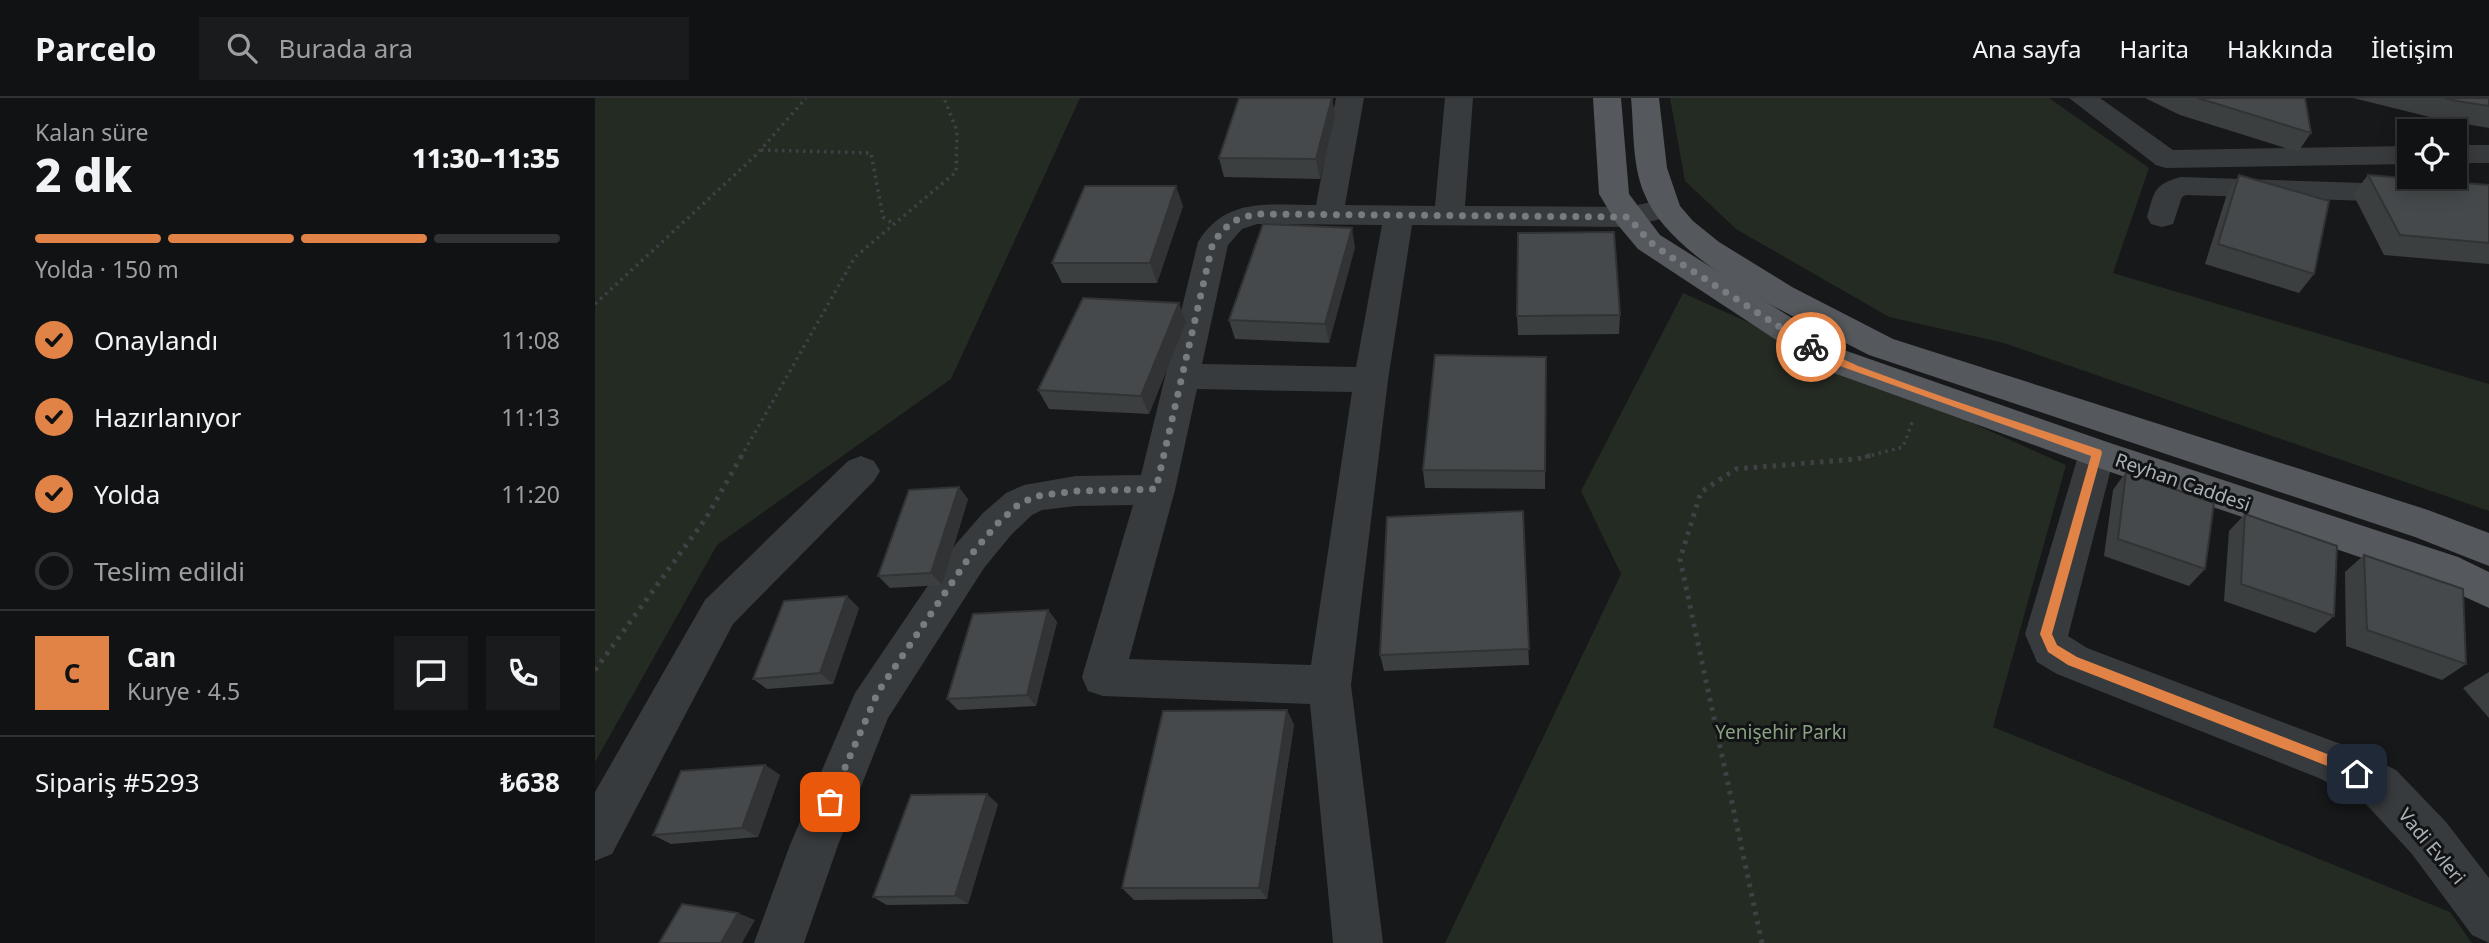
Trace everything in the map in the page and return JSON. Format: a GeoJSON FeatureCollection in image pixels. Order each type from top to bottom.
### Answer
{"type":"FeatureCollection","features":[{"type":"Feature","properties":{"kind":"main road","name":"Reyhan Caddesi"},"geometry":{"type":"LineString","coordinates":[[1607,98],[1614,194],[1628,217],[1650,242],[1692,272],[1829,358],[1924,394],[2444,569],[2489,591]]}},
{"type":"Feature","properties":{"kind":"main road","name":"Reyhan Caddesi"},"geometry":{"type":"LineString","coordinates":[[1645,98],[1656,187],[1666,208],[1685,231],[1728,261],[1811,311],[1881,347],[2427,526],[2489,550]]}},
{"type":"Feature","properties":{"kind":"lane"},"geometry":{"type":"LineString","coordinates":[[1329,213],[1350,98]]}},
{"type":"Feature","properties":{"kind":"lane"},"geometry":{"type":"LineString","coordinates":[[1449,214],[1459,98]]}},
{"type":"Feature","properties":{"kind":"lane"},"geometry":{"type":"LineString","coordinates":[[2083,98],[2166,159],[2397,155]]}},
{"type":"Feature","properties":{"kind":"lane"},"geometry":{"type":"LineString","coordinates":[[2467,154],[2489,154]]}},
{"type":"Feature","properties":{"kind":"lane"},"geometry":{"type":"LineString","coordinates":[[2162,217],[2169,192],[2181,186],[2489,196]]}},
{"type":"Feature","properties":{"kind":"lane"},"geometry":{"type":"LineString","coordinates":[[1330,685],[1103,677],[1156,489],[1213,242],[1231,222],[1254,214],[1628,217],[1666,208]]}},
{"type":"Feature","properties":{"kind":"lane"},"geometry":{"type":"LineString","coordinates":[[1358,943],[1330,685],[1371,380],[1399,214]]}},
{"type":"Feature","properties":{"kind":"lane"},"geometry":{"type":"LineString","coordinates":[[1182,376],[1371,380]]}},
{"type":"Feature","properties":{"kind":"lane","name":"Vadi Evleri"},"geometry":{"type":"LineString","coordinates":[[2097,453],[2046,634],[2053,649],[2072,661],[2335,763],[2380,786],[2429,838],[2489,919]]}},
{"type":"Feature","properties":{"kind":"lane"},"geometry":{"type":"LineString","coordinates":[[595,838],[719,612],[861,471]]}},
{"type":"Feature","properties":{"kind":"lane"},"geometry":{"type":"LineString","coordinates":[[779,943],[814,845],[870,707],[963,567],[988,535],[1019,504],[1037,496],[1076,491],[1156,489]]}},
{"type":"Feature","properties":{"kind":"path"},"geometry":{"type":"LineString","coordinates":[[595,304],[761,150],[806,98]]}},
{"type":"Feature","properties":{"kind":"path"},"geometry":{"type":"LineString","coordinates":[[595,670],[705,518],[855,257],[956,172],[957,131],[944,98]]}},
{"type":"Feature","properties":{"kind":"path"},"geometry":{"type":"LineString","coordinates":[[761,150],[871,153],[883,217],[894,224]]}},
{"type":"Feature","properties":{"kind":"path"},"geometry":{"type":"LineString","coordinates":[[1762,943],[1680,559],[1701,492],[1736,469],[1857,459],[1903,447],[1924,394]]}},
{"type":"Feature","properties":{"kind":"green space"},"geometry":{"type":"Polygon","coordinates":[[[595,98],[1080,98],[951,379],[717,545],[595,762],[595,98]]]}},
{"type":"Feature","properties":{"kind":"green space"},"geometry":{"type":"Polygon","coordinates":[[[1670,98],[2049,98],[2149,168],[2113,273],[2489,384],[2489,511],[2004,343],[1889,317],[1736,229],[1685,181],[1670,98]]]}},
{"type":"Feature","properties":{"kind":"green space","name":"Yenişehir Parkı"},"geometry":{"type":"Polygon","coordinates":[[[1683,293],[2066,465],[1993,727],[2450,912],[2472,943],[1445,943],[1621,574],[1581,491],[1683,293]]]}},
{"type":"Feature","properties":{"kind":"building"},"geometry":{"type":"Polygon","coordinates":[[[1239,98],[1332,98],[1316,159],[1219,158],[1239,98]]]}},
{"type":"Feature","properties":{"kind":"building"},"geometry":{"type":"Polygon","coordinates":[[[2198,98],[2305,98],[2311,133],[2198,98]]]}},
{"type":"Feature","properties":{"kind":"building"},"geometry":{"type":"Polygon","coordinates":[[[2445,98],[2489,98],[2489,106],[2457,101],[2445,98]]]}},
{"type":"Feature","properties":{"kind":"building"},"geometry":{"type":"Polygon","coordinates":[[[2239,175],[2329,201],[2314,274],[2218,244],[2239,175]]]}},
{"type":"Feature","properties":{"kind":"building"},"geometry":{"type":"Polygon","coordinates":[[[2368,175],[2397,177],[2397,189],[2467,189],[2467,183],[2489,185],[2489,243],[2400,235],[2368,175]]]}},
{"type":"Feature","properties":{"kind":"building"},"geometry":{"type":"Polygon","coordinates":[[[1085,186],[1176,186],[1150,263],[1052,263],[1085,186]]]}},
{"type":"Feature","properties":{"kind":"building"},"geometry":{"type":"Polygon","coordinates":[[[1263,224],[1352,228],[1325,324],[1229,320],[1263,224]]]}},
{"type":"Feature","properties":{"kind":"building"},"geometry":{"type":"Polygon","coordinates":[[[1614,232],[1620,315],[1517,316],[1518,233],[1614,232]]]}},
{"type":"Feature","properties":{"kind":"building"},"geometry":{"type":"Polygon","coordinates":[[[1083,298],[1179,303],[1141,396],[1038,390],[1083,298]]]}},
{"type":"Feature","properties":{"kind":"building"},"geometry":{"type":"Polygon","coordinates":[[[1435,355],[1546,357],[1545,471],[1423,470],[1435,355]]]}},
{"type":"Feature","properties":{"kind":"building"},"geometry":{"type":"Polygon","coordinates":[[[2126,472],[2214,503],[2205,569],[2118,539],[2126,472]]]}},
{"type":"Feature","properties":{"kind":"building"},"geometry":{"type":"Polygon","coordinates":[[[959,487],[931,573],[878,576],[909,490],[959,487]]]}},
{"type":"Feature","properties":{"kind":"building"},"geometry":{"type":"Polygon","coordinates":[[[1523,511],[1529,649],[1380,655],[1387,517],[1523,511]]]}},
{"type":"Feature","properties":{"kind":"building"},"geometry":{"type":"Polygon","coordinates":[[[2245,514],[2337,546],[2334,616],[2241,584],[2245,514]]]}},
{"type":"Feature","properties":{"kind":"building"},"geometry":{"type":"Polygon","coordinates":[[[2364,555],[2463,589],[2466,664],[2367,630],[2364,555]]]}},
{"type":"Feature","properties":{"kind":"building"},"geometry":{"type":"Polygon","coordinates":[[[847,596],[820,673],[753,679],[784,601],[847,596]]]}},
{"type":"Feature","properties":{"kind":"building"},"geometry":{"type":"Polygon","coordinates":[[[1048,610],[1027,695],[947,699],[973,614],[1048,610]]]}},
{"type":"Feature","properties":{"kind":"building"},"geometry":{"type":"Polygon","coordinates":[[[1287,710],[1259,888],[1122,888],[1163,711],[1287,710]]]}},
{"type":"Feature","properties":{"kind":"building"},"geometry":{"type":"Polygon","coordinates":[[[765,765],[742,828],[653,835],[681,771],[765,765]]]}},
{"type":"Feature","properties":{"kind":"building"},"geometry":{"type":"Polygon","coordinates":[[[987,794],[955,896],[873,897],[911,795],[987,794]]]}},
{"type":"Feature","properties":{"kind":"building"},"geometry":{"type":"Polygon","coordinates":[[[682,904],[738,913],[721,943],[659,943],[682,904]]]}},
{"type":"Feature","properties":{"kind":"way so far"},"geometry":{"type":"LineString","coordinates":[[830,802],[878,692],[970,556],[997,524],[1019,504],[1037,496],[1076,491],[1156,489],[1213,242],[1231,222],[1254,214],[1329,213],[1628,217],[1650,242],[1692,272],[1811,347]]}},
{"type":"Feature","properties":{"kind":"route"},"geometry":{"type":"LineString","coordinates":[[1811,347],[1829,358],[1891,382],[2097,453],[2046,634],[2053,649],[2072,661],[2335,763],[2357,774]]}}]}
